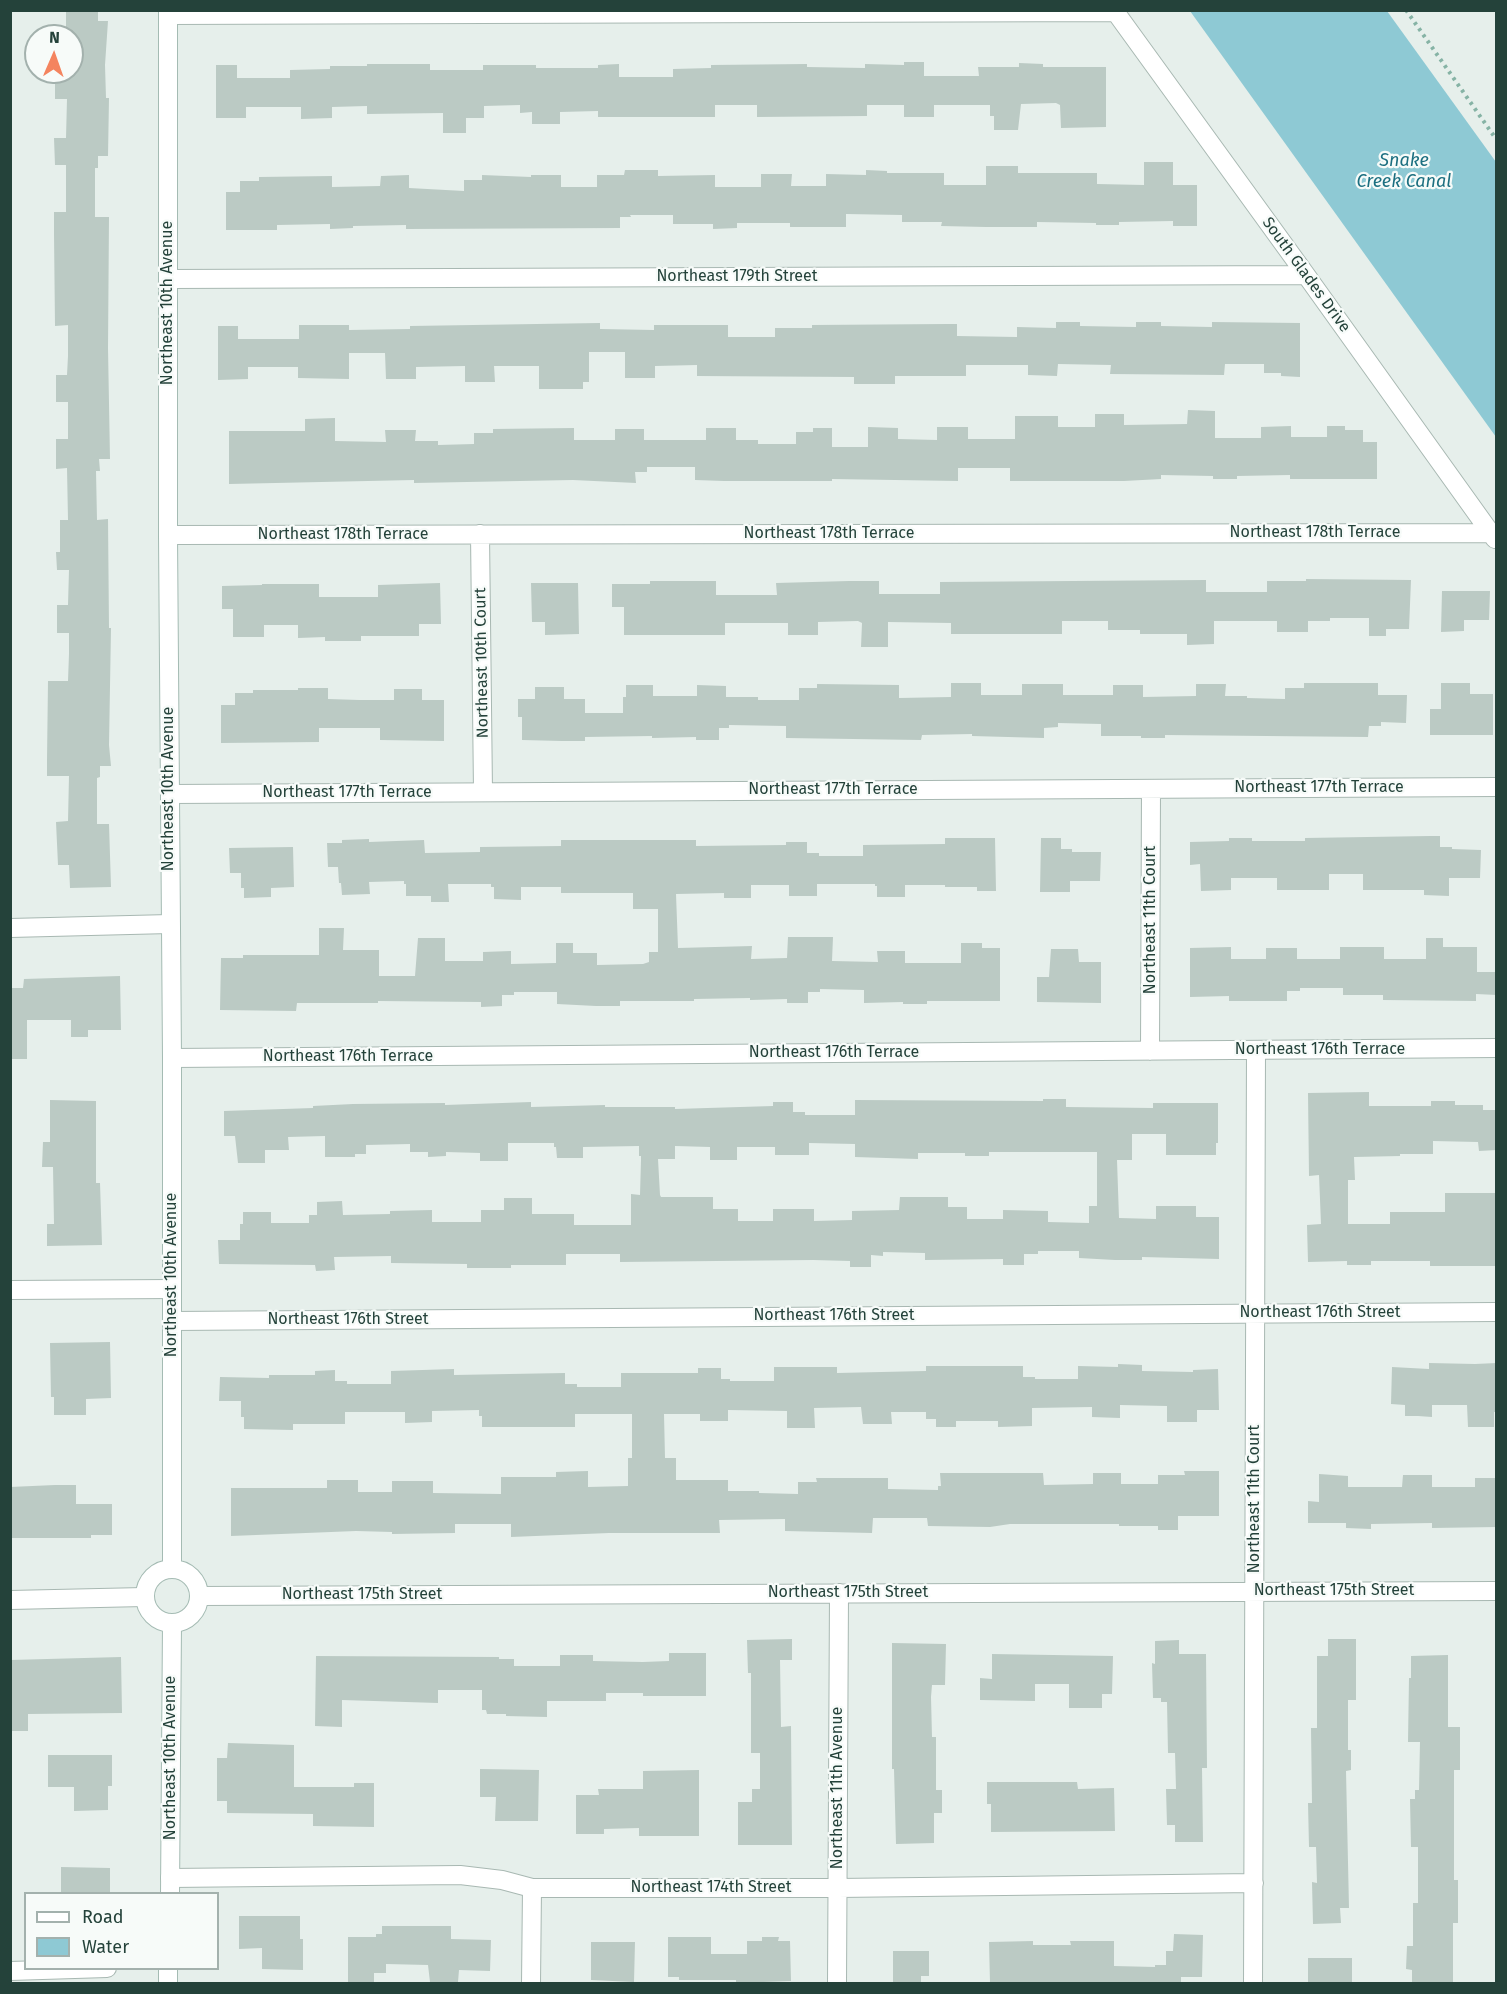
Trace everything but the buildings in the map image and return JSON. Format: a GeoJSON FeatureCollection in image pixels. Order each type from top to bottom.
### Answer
{"type":"FeatureCollection","features":[{"type":"Feature","properties":{"kind":"street"},"geometry":{"type":"LineString","coordinates":[[168,13],[1114,11]]}},
{"type":"Feature","properties":{"kind":"street","name":"South Glades Drive"},"geometry":{"type":"LineString","coordinates":[[1114,11],[1493,537]]}},
{"type":"Feature","properties":{"kind":"street","name":"Northeast 10th Avenue"},"geometry":{"type":"LineString","coordinates":[[168,13],[172,1568]]}},
{"type":"Feature","properties":{"kind":"street","name":"Northeast 179th Street"},"geometry":{"type":"LineString","coordinates":[[169,279],[1306,275]]}},
{"type":"Feature","properties":{"kind":"street","name":"Northeast 10th Court"},"geometry":{"type":"LineString","coordinates":[[480,534],[483,792]]}},
{"type":"Feature","properties":{"kind":"street","name":"Northeast 178th Terrace"},"geometry":{"type":"LineString","coordinates":[[168,535],[1493,537]]}},
{"type":"Feature","properties":{"kind":"street","name":"Northeast 177th Terrace"},"geometry":{"type":"LineString","coordinates":[[170,794],[1497,787]]}},
{"type":"Feature","properties":{"kind":"street","name":"Northeast 11th Court"},"geometry":{"type":"LineString","coordinates":[[1150,789],[1150,1051]]}},
{"type":"Feature","properties":{"kind":"street"},"geometry":{"type":"LineString","coordinates":[[10,928],[170,924]]}},
{"type":"Feature","properties":{"kind":"street","name":"Northeast 176th Terrace"},"geometry":{"type":"LineString","coordinates":[[172,1058],[1497,1048]]}},
{"type":"Feature","properties":{"kind":"street","name":"Northeast 11th Court"},"geometry":{"type":"LineString","coordinates":[[1253,1983],[1256,1050]]}},
{"type":"Feature","properties":{"kind":"street"},"geometry":{"type":"LineString","coordinates":[[10,1290],[172,1289]]}},
{"type":"Feature","properties":{"kind":"street","name":"Northeast 176th Street"},"geometry":{"type":"LineString","coordinates":[[172,1321],[1497,1312]]}},
{"type":"Feature","properties":{"kind":"street"},"geometry":{"type":"LineString","coordinates":[[172,1568],[190,1575],[196,1582],[199,1596],[195,1610],[189,1617],[172,1623],[155,1618],[149,1611],[144,1597],[150,1579],[164,1569],[172,1568]]}},
{"type":"Feature","properties":{"kind":"street","name":"Northeast 175th Street"},"geometry":{"type":"LineString","coordinates":[[199,1596],[1497,1591]]}},
{"type":"Feature","properties":{"kind":"street","name":"Northeast 11th Avenue"},"geometry":{"type":"LineString","coordinates":[[837,1983],[839,1593]]}},
{"type":"Feature","properties":{"kind":"street"},"geometry":{"type":"LineString","coordinates":[[10,1600],[144,1597]]}},
{"type":"Feature","properties":{"kind":"street","name":"Northeast 10th Avenue"},"geometry":{"type":"LineString","coordinates":[[170,1886],[172,1623]]}},
{"type":"Feature","properties":{"kind":"street","name":"Northeast 174th Street"},"geometry":{"type":"LineString","coordinates":[[170,1886],[460,1875],[502,1880],[532,1888],[838,1888],[1254,1883]]}},
{"type":"Feature","properties":{"kind":"street"},"geometry":{"type":"LineString","coordinates":[[531,1983],[532,1888]]}},
{"type":"Feature","properties":{"kind":"street"},"geometry":{"type":"LineString","coordinates":[[10,1971],[42,1970]]}},
{"type":"Feature","properties":{"kind":"path"},"geometry":{"type":"LineString","coordinates":[[1406,10],[1497,139]]}},
{"type":"Feature","properties":{"kind":"water","name":"Snake Creek Canal"},"geometry":{"type":"Polygon","coordinates":[[[1190,11],[1387,11],[1496,162],[1496,437],[1190,11]]]}}]}
